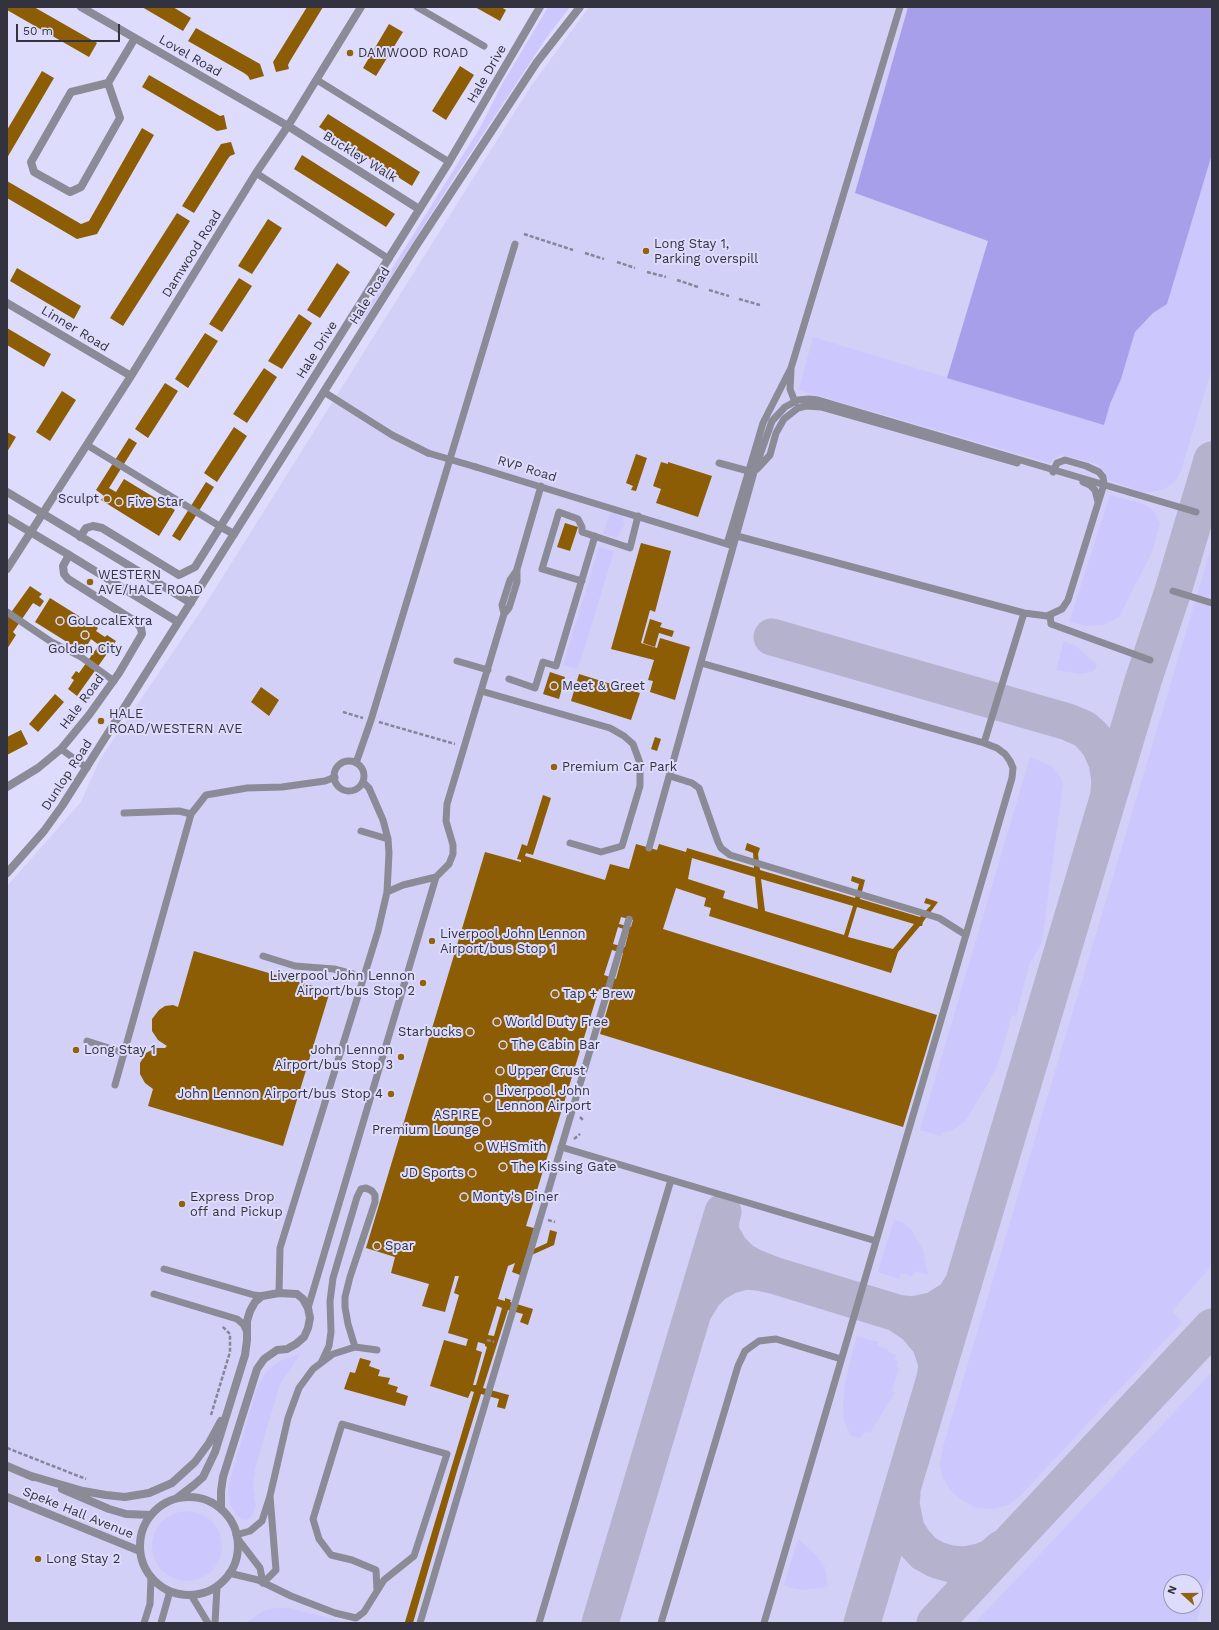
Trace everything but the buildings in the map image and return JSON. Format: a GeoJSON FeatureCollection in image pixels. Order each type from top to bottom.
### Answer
{"type":"FeatureCollection","features":[{"type":"Feature","properties":{"kind":"street","name":"Lovel Road"},"geometry":{"type":"LineString","coordinates":[[81,7],[288,126]]}},
{"type":"Feature","properties":{"kind":"street","name":"Damwood Road"},"geometry":{"type":"LineString","coordinates":[[7,570],[131,376],[256,173],[288,126],[361,7]]}},
{"type":"Feature","properties":{"kind":"street","name":"Hale Drive"},"geometry":{"type":"LineString","coordinates":[[80,537],[86,528],[93,526],[102,528],[179,575],[195,568],[449,162],[540,7]]}},
{"type":"Feature","properties":{"kind":"street","name":"Hale Road"},"geometry":{"type":"LineString","coordinates":[[191,603],[420,239],[537,62],[580,7]]}},
{"type":"Feature","properties":{"kind":"street"},"geometry":{"type":"LineString","coordinates":[[108,83],[120,118],[81,187],[70,192],[34,172],[31,162],[71,92],[108,83],[135,38]]}},
{"type":"Feature","properties":{"kind":"street","name":"Buckley Walk"},"geometry":{"type":"LineString","coordinates":[[288,126],[419,209]]}},
{"type":"Feature","properties":{"kind":"street","name":"Linner Road"},"geometry":{"type":"LineString","coordinates":[[7,302],[131,376]]}},
{"type":"Feature","properties":{"kind":"street"},"geometry":{"type":"LineString","coordinates":[[7,492],[191,603]]}},
{"type":"Feature","properties":{"kind":"street"},"geometry":{"type":"LineString","coordinates":[[7,518],[178,622]]}},
{"type":"Feature","properties":{"kind":"street"},"geometry":{"type":"LineString","coordinates":[[221,526],[234,534]]}},
{"type":"Feature","properties":{"kind":"street","name":"Hale Road"},"geometry":{"type":"LineString","coordinates":[[7,787],[38,768],[61,749],[114,681],[142,634],[142,628],[136,622],[68,579],[64,574],[63,566],[69,555]]}},
{"type":"Feature","properties":{"kind":"street","name":"Dunlop Road"},"geometry":{"type":"LineString","coordinates":[[7,873],[44,831],[62,806],[191,603]]}},
{"type":"Feature","properties":{"kind":"street"},"geometry":{"type":"LineString","coordinates":[[177,1498],[193,1497],[208,1501],[221,1509],[231,1522],[237,1537],[237,1555],[229,1573],[217,1587],[191,1595],[170,1591],[160,1586],[151,1578],[144,1565],[140,1551],[142,1532],[151,1515],[163,1504],[177,1498],[194,1485],[203,1477],[209,1466],[245,1355],[250,1311],[255,1302],[262,1296],[279,1293],[297,1294],[304,1299],[308,1308],[310,1318],[308,1328],[304,1337],[296,1344],[287,1349],[277,1350],[264,1359],[253,1377],[223,1477],[221,1509]]}},
{"type":"Feature","properties":{"kind":"street"},"geometry":{"type":"LineString","coordinates":[[28,1475],[83,1491],[106,1495],[125,1497],[155,1491],[172,1483],[195,1462],[209,1444],[230,1405]]}},
{"type":"Feature","properties":{"kind":"street","name":"Speke Hall Avenue"},"geometry":{"type":"LineString","coordinates":[[7,1466],[109,1509],[126,1514],[151,1515]]}},
{"type":"Feature","properties":{"kind":"street","name":"Speke Hall Avenue"},"geometry":{"type":"LineString","coordinates":[[7,1497],[140,1551]]}},
{"type":"Feature","properties":{"kind":"lane"},"geometry":{"type":"LineString","coordinates":[[417,7],[484,46]]}},
{"type":"Feature","properties":{"kind":"lane"},"geometry":{"type":"LineString","coordinates":[[649,848],[737,536],[763,423],[791,368],[900,7]]}},
{"type":"Feature","properties":{"kind":"lane"},"geometry":{"type":"LineString","coordinates":[[317,80],[449,162]]}},
{"type":"Feature","properties":{"kind":"lane"},"geometry":{"type":"LineString","coordinates":[[256,173],[389,259]]}},
{"type":"Feature","properties":{"kind":"lane"},"geometry":{"type":"LineString","coordinates":[[356,763],[371,720],[515,244]]}},
{"type":"Feature","properties":{"kind":"lane"},"geometry":{"type":"LineString","coordinates":[[791,368],[790,389],[795,402]]}},
{"type":"Feature","properties":{"kind":"lane","name":"RVP Road"},"geometry":{"type":"LineString","coordinates":[[324,392],[392,435],[428,453],[541,486],[734,546]]}},
{"type":"Feature","properties":{"kind":"lane"},"geometry":{"type":"LineString","coordinates":[[726,544],[751,472],[772,421],[785,407],[795,402],[809,399],[818,400],[1053,472],[1090,485],[1095,490],[1098,497],[1098,503]]}},
{"type":"Feature","properties":{"kind":"lane"},"geometry":{"type":"LineString","coordinates":[[751,472],[770,455],[776,433],[784,419],[798,408],[806,406],[821,407],[1053,472],[1104,484],[1196,512]]}},
{"type":"Feature","properties":{"kind":"lane"},"geometry":{"type":"LineString","coordinates":[[87,445],[221,526]]}},
{"type":"Feature","properties":{"kind":"lane"},"geometry":{"type":"LineString","coordinates":[[737,536],[1024,613],[1039,616],[1050,615],[1062,609],[1068,600],[1104,484],[1104,477],[1099,472],[1086,466],[1065,460],[1057,463],[1053,472]]}},
{"type":"Feature","properties":{"kind":"lane"},"geometry":{"type":"LineString","coordinates":[[719,463],[751,472]]}},
{"type":"Feature","properties":{"kind":"lane"},"geometry":{"type":"LineString","coordinates":[[308,1308],[436,877],[449,864],[453,854],[453,845],[446,821],[447,804],[504,614],[502,605],[510,580],[517,569],[541,486]]}},
{"type":"Feature","properties":{"kind":"lane"},"geometry":{"type":"LineString","coordinates":[[582,581],[542,569],[559,512],[578,520],[582,527],[582,532],[630,548],[638,516]]}},
{"type":"Feature","properties":{"kind":"lane"},"geometry":{"type":"LineString","coordinates":[[509,679],[535,688],[543,662],[556,666],[595,536]]}},
{"type":"Feature","properties":{"kind":"lane"},"geometry":{"type":"LineString","coordinates":[[1173,591],[1212,603]]}},
{"type":"Feature","properties":{"kind":"lane"},"geometry":{"type":"LineString","coordinates":[[7,612],[50,641],[81,658],[114,681]]}},
{"type":"Feature","properties":{"kind":"lane"},"geometry":{"type":"LineString","coordinates":[[984,742],[1024,613]]}},
{"type":"Feature","properties":{"kind":"lane"},"geometry":{"type":"LineString","coordinates":[[1050,615],[1051,624],[1150,660]]}},
{"type":"Feature","properties":{"kind":"lane"},"geometry":{"type":"LineString","coordinates":[[457,661],[488,670]]}},
{"type":"Feature","properties":{"kind":"lane"},"geometry":{"type":"LineString","coordinates":[[701,662],[984,742],[997,748],[1005,754],[1013,768],[1012,778],[764,1623]]}},
{"type":"Feature","properties":{"kind":"lane"},"geometry":{"type":"LineString","coordinates":[[481,691],[610,728],[624,736],[633,744],[640,763],[640,786],[622,846],[601,852],[570,843]]}},
{"type":"Feature","properties":{"kind":"lane"},"geometry":{"type":"LineString","coordinates":[[61,749],[87,768]]}},
{"type":"Feature","properties":{"kind":"lane"},"geometry":{"type":"LineString","coordinates":[[346,762],[356,763],[363,770],[364,774],[363,782],[359,788],[346,791],[338,786],[335,777],[335,772],[341,764],[346,762]]}},
{"type":"Feature","properties":{"kind":"lane"},"geometry":{"type":"LineString","coordinates":[[670,776],[692,782],[699,788],[718,842],[721,848],[730,855],[939,918],[966,935]]}},
{"type":"Feature","properties":{"kind":"lane"},"geometry":{"type":"LineString","coordinates":[[115,1085],[191,814],[206,795],[247,788],[282,787],[325,781],[335,777]]}},
{"type":"Feature","properties":{"kind":"lane"},"geometry":{"type":"LineString","coordinates":[[279,1293],[280,1248],[378,931],[387,892],[389,864],[388,839],[383,820],[369,788],[363,782]]}},
{"type":"Feature","properties":{"kind":"lane"},"geometry":{"type":"LineString","coordinates":[[124,813],[179,811],[191,814]]}},
{"type":"Feature","properties":{"kind":"lane"},"geometry":{"type":"LineString","coordinates":[[361,831],[388,839]]}},
{"type":"Feature","properties":{"kind":"lane"},"geometry":{"type":"LineString","coordinates":[[387,892],[402,885],[436,877]]}},
{"type":"Feature","properties":{"kind":"lane"},"geometry":{"type":"LineString","coordinates":[[420,1623],[629,919]]}},
{"type":"Feature","properties":{"kind":"lane"},"geometry":{"type":"LineString","coordinates":[[263,956],[295,966],[334,969],[364,977]]}},
{"type":"Feature","properties":{"kind":"lane"},"geometry":{"type":"LineString","coordinates":[[87,1041],[124,1053]]}},
{"type":"Feature","properties":{"kind":"lane"},"geometry":{"type":"LineString","coordinates":[[561,1147],[876,1241]]}},
{"type":"Feature","properties":{"kind":"lane"},"geometry":{"type":"LineString","coordinates":[[540,1623],[671,1180]]}},
{"type":"Feature","properties":{"kind":"lane"},"geometry":{"type":"LineString","coordinates":[[321,1363],[329,1346],[331,1332],[330,1301],[333,1278],[357,1196],[361,1189],[366,1188],[372,1191],[375,1195],[374,1202],[350,1278],[345,1307],[348,1324],[355,1347]]}},
{"type":"Feature","properties":{"kind":"lane"},"geometry":{"type":"LineString","coordinates":[[164,1269],[262,1296]]}},
{"type":"Feature","properties":{"kind":"lane"},"geometry":{"type":"LineString","coordinates":[[154,1294],[237,1320],[242,1324],[247,1332]]}},
{"type":"Feature","properties":{"kind":"lane"},"geometry":{"type":"LineString","coordinates":[[661,1623],[738,1366],[745,1351],[759,1341],[776,1339],[841,1359]]}},
{"type":"Feature","properties":{"kind":"lane"},"geometry":{"type":"LineString","coordinates":[[263,1583],[260,1568],[237,1537],[250,1531],[262,1521],[270,1496],[288,1418],[299,1388],[313,1369],[333,1354],[355,1347],[377,1350]]}},
{"type":"Feature","properties":{"kind":"lane"},"geometry":{"type":"LineString","coordinates":[[229,1573],[263,1583],[291,1596],[335,1613],[356,1618],[364,1612],[384,1580],[414,1556],[447,1454],[342,1424],[313,1519],[319,1539],[331,1555],[352,1560],[376,1570],[377,1590]]}},
{"type":"Feature","properties":{"kind":"lane"},"geometry":{"type":"LineString","coordinates":[[263,1583],[276,1570],[270,1496]]}},
{"type":"Feature","properties":{"kind":"lane"},"geometry":{"type":"LineString","coordinates":[[144,1623],[150,1604],[151,1578]]}},
{"type":"Feature","properties":{"kind":"lane"},"geometry":{"type":"LineString","coordinates":[[215,1623],[217,1587]]}},
{"type":"Feature","properties":{"kind":"lane"},"geometry":{"type":"LineString","coordinates":[[161,1623],[170,1591]]}},
{"type":"Feature","properties":{"kind":"lane"},"geometry":{"type":"LineString","coordinates":[[191,1595],[208,1623]]}},
{"type":"Feature","properties":{"kind":"path"},"geometry":{"type":"LineString","coordinates":[[524,234],[574,250]]}},
{"type":"Feature","properties":{"kind":"path"},"geometry":{"type":"LineString","coordinates":[[586,253],[604,259]]}},
{"type":"Feature","properties":{"kind":"path"},"geometry":{"type":"LineString","coordinates":[[617,262],[635,268]]}},
{"type":"Feature","properties":{"kind":"path"},"geometry":{"type":"LineString","coordinates":[[647,272],[666,277]]}},
{"type":"Feature","properties":{"kind":"path"},"geometry":{"type":"LineString","coordinates":[[677,280],[698,287]]}},
{"type":"Feature","properties":{"kind":"path"},"geometry":{"type":"LineString","coordinates":[[709,290],[729,296]]}},
{"type":"Feature","properties":{"kind":"path"},"geometry":{"type":"LineString","coordinates":[[739,299],[760,305]]}},
{"type":"Feature","properties":{"kind":"path"},"geometry":{"type":"LineString","coordinates":[[343,712],[455,744]]}},
{"type":"Feature","properties":{"kind":"path"},"geometry":{"type":"LineString","coordinates":[[209,1419],[230,1352],[230,1334],[220,1325],[212,1322],[215,1312]]}},
{"type":"Feature","properties":{"kind":"path"},"geometry":{"type":"LineString","coordinates":[[487,1340],[495,1343]]}},
{"type":"Feature","properties":{"kind":"path"},"geometry":{"type":"LineString","coordinates":[[7,1448],[90,1481]]}},
{"type":"Feature","properties":{"kind":"shaded area"},"geometry":{"type":"Polygon","coordinates":[[[548,7],[570,7],[547,37],[458,172],[359,327],[360,320],[481,126],[501,86],[548,7]]]}},
{"type":"Feature","properties":{"kind":"shaded area","name":"Liverpool John Lennon Airport"},"geometry":{"type":"Polygon","coordinates":[[[589,7],[1212,7],[1212,1623],[7,1623],[7,886],[81,802],[100,759],[205,605],[531,86],[589,7]]]}},
{"type":"Feature","properties":{"kind":"shaded area"},"geometry":{"type":"Polygon","coordinates":[[[908,7],[1212,7],[1212,154],[1167,304],[1153,313],[1135,332],[1121,379],[1110,404],[1104,425],[947,378],[988,241],[855,193],[908,7]]]}},
{"type":"Feature","properties":{"kind":"shaded area"},"geometry":{"type":"Polygon","coordinates":[[[1212,154],[1212,368],[1181,471],[1176,480],[1165,489],[1143,492],[1108,480],[1105,472],[1097,464],[1061,455],[1052,460],[1050,463],[799,390],[813,337],[1104,425],[1110,404],[1121,379],[1135,332],[1153,313],[1167,304],[1212,154]]]}},
{"type":"Feature","properties":{"kind":"shaded area"},"geometry":{"type":"Polygon","coordinates":[[[1110,495],[1143,504],[1153,510],[1160,523],[1152,552],[1119,617],[1103,625],[1087,626],[1069,622],[1110,495]]]}},
{"type":"Feature","properties":{"kind":"shaded area"},"geometry":{"type":"Polygon","coordinates":[[[611,511],[623,516],[624,525],[617,538],[603,534],[611,511]]]}},
{"type":"Feature","properties":{"kind":"shaded area"},"geometry":{"type":"Polygon","coordinates":[[[1212,545],[1212,1265],[1172,1311],[1182,1322],[1021,1495],[1008,1505],[993,1509],[977,1508],[963,1501],[951,1491],[943,1478],[940,1465],[943,1447],[1212,545]]]}},
{"type":"Feature","properties":{"kind":"shaded area"},"geometry":{"type":"Polygon","coordinates":[[[599,547],[614,551],[578,669],[563,665],[599,547]]]}},
{"type":"Feature","properties":{"kind":"shaded area"},"geometry":{"type":"Polygon","coordinates":[[[1064,641],[1076,646],[1097,665],[1094,671],[1081,674],[1056,670],[1064,641]]]}},
{"type":"Feature","properties":{"kind":"shaded area"},"geometry":{"type":"Polygon","coordinates":[[[1030,757],[1053,767],[1063,783],[1042,942],[1029,965],[1016,1016],[1012,1015],[998,1064],[991,1079],[965,1121],[953,1130],[942,1133],[941,1136],[920,1130],[1030,757]]]}},
{"type":"Feature","properties":{"kind":"shaded area"},"geometry":{"type":"Polygon","coordinates":[[[894,1220],[902,1222],[912,1231],[923,1250],[928,1275],[914,1271],[912,1276],[901,1273],[899,1279],[878,1272],[894,1220]]]}},
{"type":"Feature","properties":{"kind":"shaded area"},"geometry":{"type":"Polygon","coordinates":[[[857,1336],[878,1342],[877,1346],[889,1349],[888,1352],[896,1355],[895,1360],[898,1361],[896,1367],[899,1368],[892,1391],[895,1392],[870,1433],[865,1432],[860,1438],[851,1436],[844,1420],[843,1407],[845,1382],[857,1336]]]}},
{"type":"Feature","properties":{"kind":"shaded area"},"geometry":{"type":"Polygon","coordinates":[[[301,1353],[280,1384],[256,1465],[253,1483],[256,1507],[251,1517],[246,1520],[241,1519],[236,1515],[230,1505],[228,1488],[256,1390],[267,1371],[280,1361],[301,1353]]]}},
{"type":"Feature","properties":{"kind":"shaded area"},"geometry":{"type":"Polygon","coordinates":[[[1212,1372],[1212,1570],[1203,1600],[1203,1574],[1163,1574],[1163,1614],[1199,1614],[1196,1623],[975,1623],[1212,1372]]]}},
{"type":"Feature","properties":{"kind":"shaded area"},"geometry":{"type":"Polygon","coordinates":[[[180,1511],[194,1511],[207,1517],[216,1526],[220,1532],[222,1546],[220,1560],[212,1571],[201,1579],[194,1581],[180,1581],[173,1579],[162,1571],[154,1560],[152,1553],[152,1539],[154,1532],[162,1521],[173,1513],[180,1511]]]}},
{"type":"Feature","properties":{"kind":"shaded area"},"geometry":{"type":"Polygon","coordinates":[[[798,1539],[814,1553],[825,1567],[828,1587],[804,1590],[784,1585],[798,1539]]]}},
{"type":"Feature","properties":{"kind":"shaded area"},"geometry":{"type":"Polygon","coordinates":[[[276,1608],[288,1608],[347,1623],[246,1623],[263,1611],[276,1608]]]}},
{"type":"Feature","properties":{"kind":"taxiway"},"geometry":{"type":"LineString","coordinates":[[862,1623],[1143,681],[1173,591],[1212,460]]}},
{"type":"Feature","properties":{"kind":"taxiway"},"geometry":{"type":"LineString","coordinates":[[772,637],[1068,722],[1084,729],[1099,744],[1107,762],[1110,781],[1109,791]]}},
{"type":"Feature","properties":{"kind":"taxiway"},"geometry":{"type":"LineString","coordinates":[[600,1623],[723,1212]]}},
{"type":"Feature","properties":{"kind":"taxiway"},"geometry":{"type":"LineString","coordinates":[[696,1307],[704,1294],[714,1284],[728,1276],[745,1271],[773,1275],[742,1261],[730,1249],[720,1231],[721,1220]]}},
{"type":"Feature","properties":{"kind":"taxiway"},"geometry":{"type":"LineString","coordinates":[[773,1275],[897,1313]]}},
{"type":"Feature","properties":{"kind":"taxiway"},"geometry":{"type":"LineString","coordinates":[[935,1379],[937,1364],[930,1343],[915,1325],[897,1313],[913,1315],[935,1310],[954,1298],[964,1282]]}},
{"type":"Feature","properties":{"kind":"taxiway"},"geometry":{"type":"LineString","coordinates":[[935,1623],[1212,1327]]}},
{"type":"Feature","properties":{"kind":"taxiway"},"geometry":{"type":"LineString","coordinates":[[902,1494],[901,1504],[906,1529],[914,1542],[924,1553],[937,1560],[951,1564],[965,1565],[980,1562],[992,1557],[1001,1549]]}},
{"type":"Feature","properties":{"kind":"place","name":"DAMWOOD ROAD"},"geometry":{"type":"Point","coordinates":[350,53]}},
{"type":"Feature","properties":{"kind":"place","name":"Long Stay 1, Parking overspill"},"geometry":{"type":"Point","coordinates":[646,251]}},
{"type":"Feature","properties":{"kind":"place","name":"Sculpt"},"geometry":{"type":"Point","coordinates":[107,499]}},
{"type":"Feature","properties":{"kind":"place","name":"Five Star"},"geometry":{"type":"Point","coordinates":[119,502]}},
{"type":"Feature","properties":{"kind":"place","name":"WESTERN AVE/HALE ROAD"},"geometry":{"type":"Point","coordinates":[90,582]}},
{"type":"Feature","properties":{"kind":"place","name":"GoLocalExtra"},"geometry":{"type":"Point","coordinates":[60,621]}},
{"type":"Feature","properties":{"kind":"place","name":"Golden City"},"geometry":{"type":"Point","coordinates":[85,635]}},
{"type":"Feature","properties":{"kind":"place","name":"Meet & Greet"},"geometry":{"type":"Point","coordinates":[554,686]}},
{"type":"Feature","properties":{"kind":"place","name":"HALE ROAD/WESTERN AVE"},"geometry":{"type":"Point","coordinates":[101,721]}},
{"type":"Feature","properties":{"kind":"place","name":"Premium Car Park"},"geometry":{"type":"Point","coordinates":[554,767]}},
{"type":"Feature","properties":{"kind":"place","name":"Liverpool John Lennon Airport/bus Stop 1"},"geometry":{"type":"Point","coordinates":[432,941]}},
{"type":"Feature","properties":{"kind":"place","name":"Liverpool John Lennon Airport/bus Stop 2"},"geometry":{"type":"Point","coordinates":[423,983]}},
{"type":"Feature","properties":{"kind":"place","name":"Tap + Brew"},"geometry":{"type":"Point","coordinates":[555,994]}},
{"type":"Feature","properties":{"kind":"place","name":"World Duty Free"},"geometry":{"type":"Point","coordinates":[497,1022]}},
{"type":"Feature","properties":{"kind":"place","name":"Starbucks"},"geometry":{"type":"Point","coordinates":[470,1032]}},
{"type":"Feature","properties":{"kind":"place","name":"The Cabin Bar"},"geometry":{"type":"Point","coordinates":[503,1045]}},
{"type":"Feature","properties":{"kind":"place","name":"Long Stay 1"},"geometry":{"type":"Point","coordinates":[76,1050]}},
{"type":"Feature","properties":{"kind":"place","name":"John Lennon Airport/bus Stop 3"},"geometry":{"type":"Point","coordinates":[401,1057]}},
{"type":"Feature","properties":{"kind":"place","name":"Upper Crust"},"geometry":{"type":"Point","coordinates":[500,1071]}},
{"type":"Feature","properties":{"kind":"place","name":"John Lennon Airport/bus Stop 4"},"geometry":{"type":"Point","coordinates":[391,1094]}},
{"type":"Feature","properties":{"kind":"place","name":"Liverpool John Lennon Airport"},"geometry":{"type":"Point","coordinates":[488,1098]}},
{"type":"Feature","properties":{"kind":"place","name":"ASPIRE Premium Lounge"},"geometry":{"type":"Point","coordinates":[487,1122]}},
{"type":"Feature","properties":{"kind":"place","name":"WHSmith"},"geometry":{"type":"Point","coordinates":[479,1147]}},
{"type":"Feature","properties":{"kind":"place","name":"The Kissing Gate"},"geometry":{"type":"Point","coordinates":[503,1167]}},
{"type":"Feature","properties":{"kind":"place","name":"JD Sports"},"geometry":{"type":"Point","coordinates":[472,1173]}},
{"type":"Feature","properties":{"kind":"place","name":"Monty's Diner"},"geometry":{"type":"Point","coordinates":[464,1197]}},
{"type":"Feature","properties":{"kind":"place","name":"Express Drop off and Pickup"},"geometry":{"type":"Point","coordinates":[182,1204]}},
{"type":"Feature","properties":{"kind":"place","name":"Spar"},"geometry":{"type":"Point","coordinates":[377,1246]}},
{"type":"Feature","properties":{"kind":"place","name":"Long Stay 2"},"geometry":{"type":"Point","coordinates":[38,1559]}}]}
